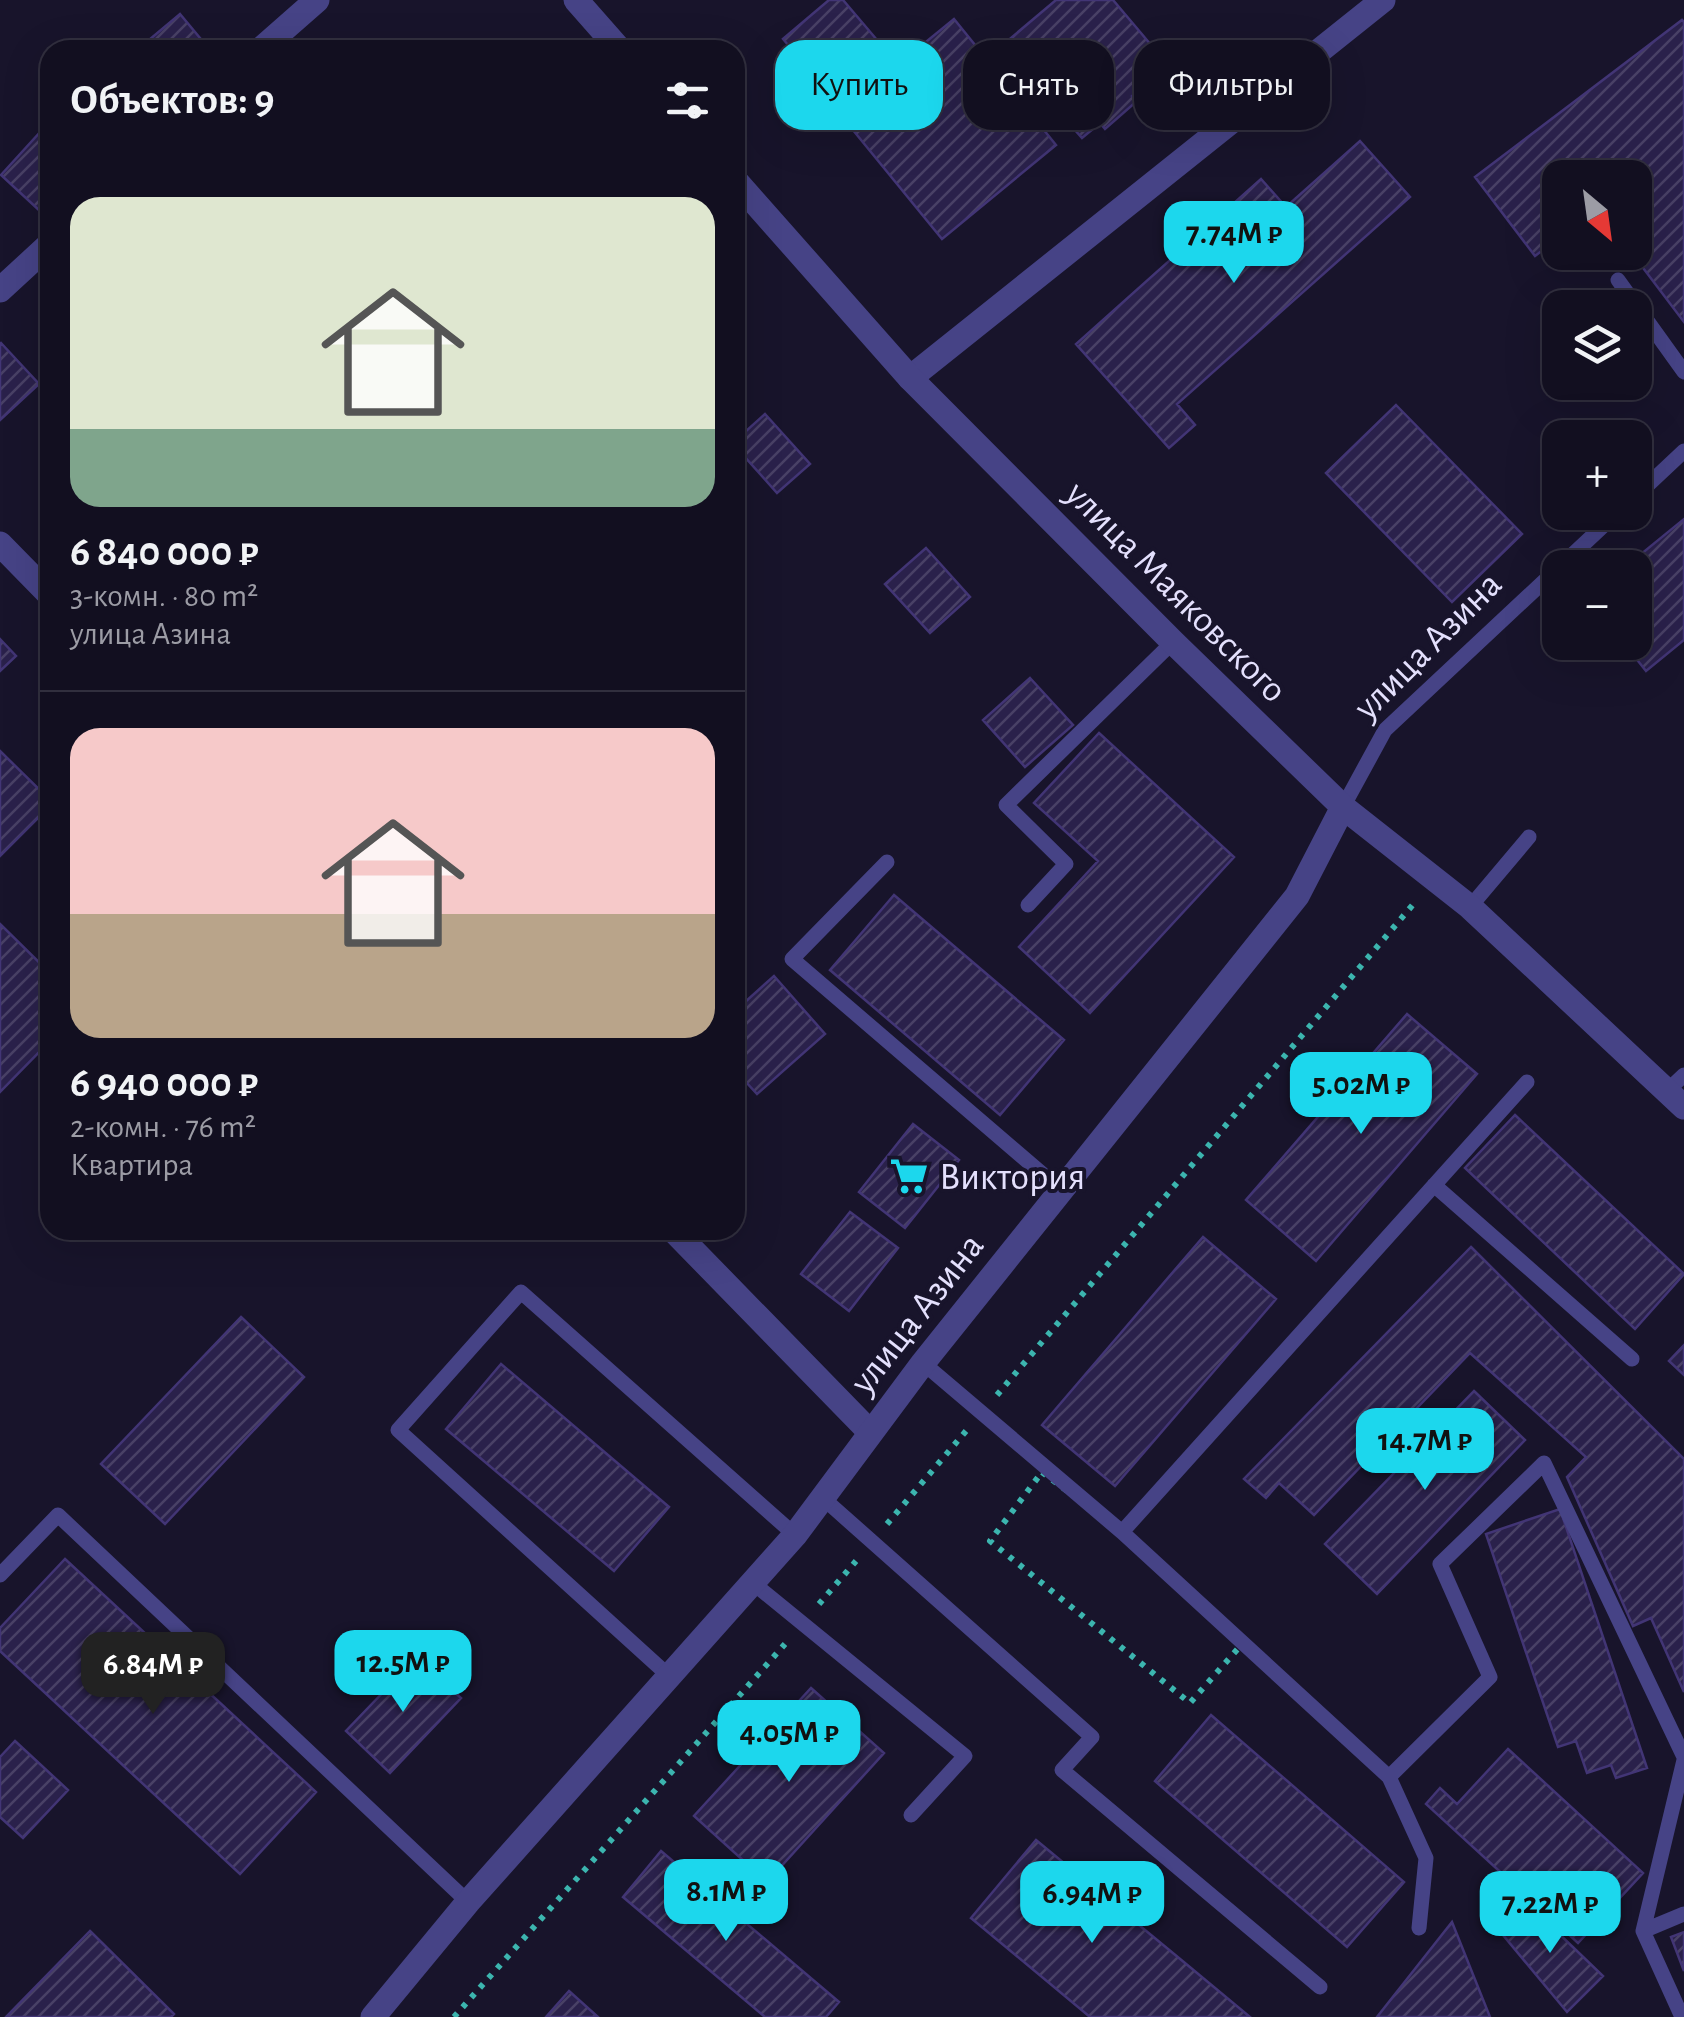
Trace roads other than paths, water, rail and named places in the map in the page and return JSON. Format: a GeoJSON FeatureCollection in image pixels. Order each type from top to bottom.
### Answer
{"type":"FeatureCollection","features":[{"type":"Feature","properties":{"kind":"street"},"geometry":{"type":"LineString","coordinates":[[271,40],[317,0]]}},
{"type":"Feature","properties":{"kind":"street"},"geometry":{"type":"LineString","coordinates":[[576,0],[611,40]]}},
{"type":"Feature","properties":{"kind":"street"},"geometry":{"type":"LineString","coordinates":[[910,378],[1383,0]]}},
{"type":"Feature","properties":{"kind":"street","name":"улица Маяковского"},"geometry":{"type":"LineString","coordinates":[[745,191],[910,378],[1342,807],[1470,908],[1678,1091]]}},
{"type":"Feature","properties":{"kind":"street"},"geometry":{"type":"LineString","coordinates":[[0,290],[40,253]]}},
{"type":"Feature","properties":{"kind":"street"},"geometry":{"type":"LineString","coordinates":[[0,544],[40,584]]}},
{"type":"Feature","properties":{"kind":"street","name":"улица Азина"},"geometry":{"type":"LineString","coordinates":[[373,2017],[468,1902],[795,1536],[923,1362],[1297,896],[1342,807]]}},
{"type":"Feature","properties":{"kind":"street"},"geometry":{"type":"LineString","coordinates":[[682,1240],[870,1432]]}},
{"type":"Feature","properties":{"kind":"lane"},"geometry":{"type":"LineString","coordinates":[[1618,280],[1684,372]]}},
{"type":"Feature","properties":{"kind":"lane"},"geometry":{"type":"LineString","coordinates":[[1652,481],[1684,451]]}},
{"type":"Feature","properties":{"kind":"lane","name":"улица Азина"},"geometry":{"type":"LineString","coordinates":[[1342,807],[1385,730],[1599,530]]}},
{"type":"Feature","properties":{"kind":"lane"},"geometry":{"type":"LineString","coordinates":[[1028,905],[1066,864],[1006,805],[1173,642]]}},
{"type":"Feature","properties":{"kind":"lane"},"geometry":{"type":"LineString","coordinates":[[1470,908],[1530,837]]}},
{"type":"Feature","properties":{"kind":"lane"},"geometry":{"type":"LineString","coordinates":[[887,862],[792,959],[1061,1190]]}},
{"type":"Feature","properties":{"kind":"lane"},"geometry":{"type":"LineString","coordinates":[[923,1362],[1122,1532],[1527,1082]]}},
{"type":"Feature","properties":{"kind":"lane"},"geometry":{"type":"LineString","coordinates":[[1434,1185],[1632,1358]]}},
{"type":"Feature","properties":{"kind":"lane"},"geometry":{"type":"LineString","coordinates":[[669,1676],[398,1430],[520,1292],[795,1536]]}},
{"type":"Feature","properties":{"kind":"lane"},"geometry":{"type":"LineString","coordinates":[[1388,1777],[1490,1678],[1440,1564],[1544,1463],[1684,1759],[1643,1931],[1682,2017]]}},
{"type":"Feature","properties":{"kind":"lane"},"geometry":{"type":"LineString","coordinates":[[824,1499],[1092,1737],[1062,1770],[1320,1987]]}},
{"type":"Feature","properties":{"kind":"lane"},"geometry":{"type":"LineString","coordinates":[[0,1575],[58,1515],[468,1902]]}},
{"type":"Feature","properties":{"kind":"lane"},"geometry":{"type":"LineString","coordinates":[[753,1583],[965,1756],[911,1815]]}},
{"type":"Feature","properties":{"kind":"lane"},"geometry":{"type":"LineString","coordinates":[[1243,1643],[1388,1777],[1426,1858],[1419,1928]]}},
{"type":"Feature","properties":{"kind":"lane"},"geometry":{"type":"LineString","coordinates":[[1643,1931],[1684,1914]]}},
{"type":"Feature","properties":{"kind":"place","name":"Виктория"},"geometry":{"type":"Point","coordinates":[909,1176]}}]}
